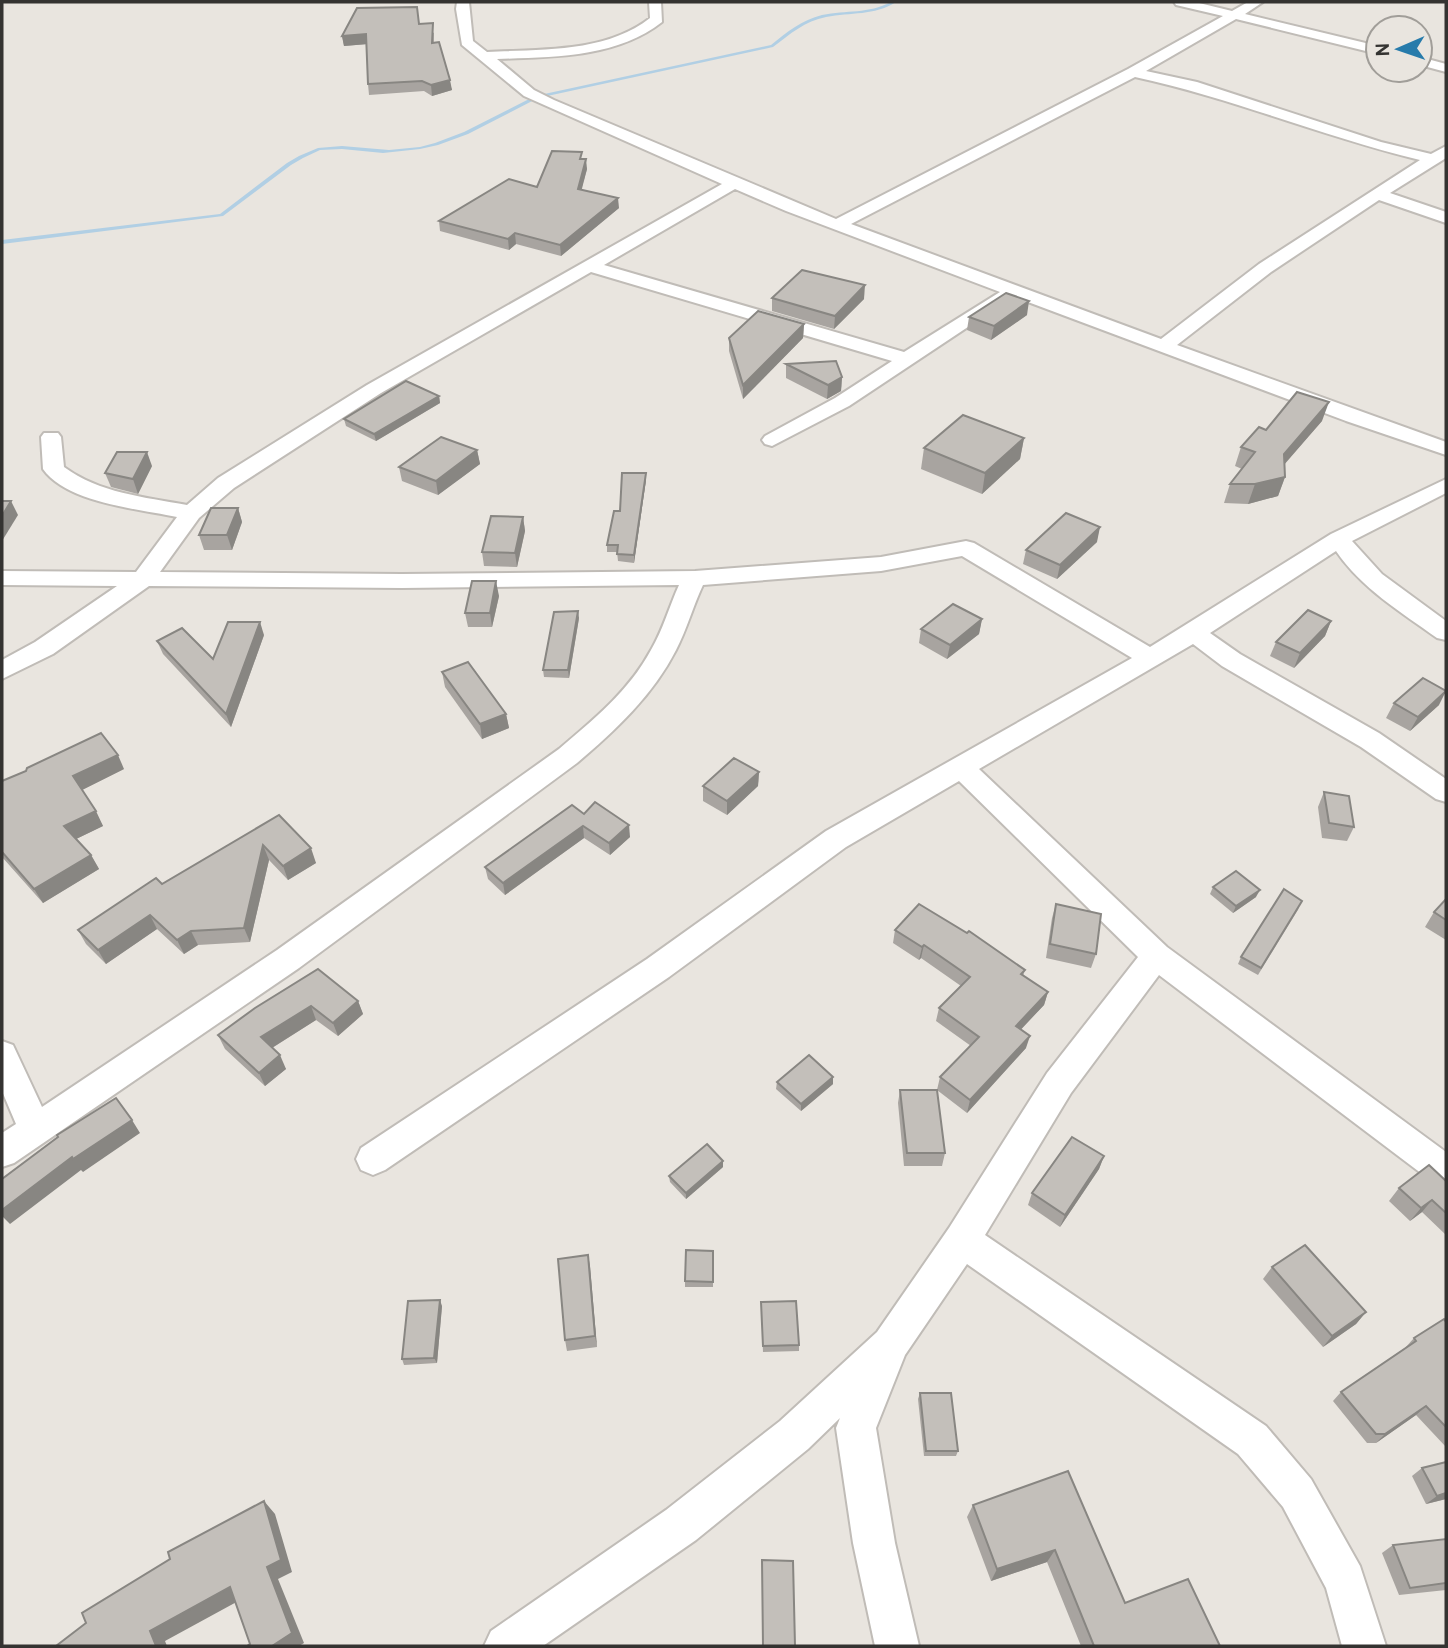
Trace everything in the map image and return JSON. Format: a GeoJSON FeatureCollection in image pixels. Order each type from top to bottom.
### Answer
{"type":"FeatureCollection","features":[{"type":"Feature","properties":{"kind":"street"},"geometry":{"type":"LineString","coordinates":[[463,2],[461,9],[467,42],[529,93],[549,103],[733,184],[837,225],[1446,449]]}},
{"type":"Feature","properties":{"kind":"street"},"geometry":{"type":"LineString","coordinates":[[482,56],[571,50],[632,37],[647,30],[657,19],[655,2]]}},
{"type":"Feature","properties":{"kind":"street"},"geometry":{"type":"LineString","coordinates":[[1180,2],[1364,47]]}},
{"type":"Feature","properties":{"kind":"street"},"geometry":{"type":"LineString","coordinates":[[837,225],[1133,72],[1257,2]]}},
{"type":"Feature","properties":{"kind":"street"},"geometry":{"type":"LineString","coordinates":[[1133,72],[1192,85],[1376,145],[1440,155]]}},
{"type":"Feature","properties":{"kind":"street"},"geometry":{"type":"LineString","coordinates":[[1163,346],[1257,274],[1440,155]]}},
{"type":"Feature","properties":{"kind":"street"},"geometry":{"type":"LineString","coordinates":[[2,671],[44,648],[142,580],[191,513],[226,483],[374,389],[733,184]]}},
{"type":"Feature","properties":{"kind":"street"},"geometry":{"type":"LineString","coordinates":[[1379,194],[1446,218]]}},
{"type":"Feature","properties":{"kind":"street"},"geometry":{"type":"LineString","coordinates":[[589,266],[907,359]]}},
{"type":"Feature","properties":{"kind":"street"},"geometry":{"type":"LineString","coordinates":[[772,440],[842,402],[1012,290]]}},
{"type":"Feature","properties":{"kind":"street"},"geometry":{"type":"LineString","coordinates":[[51,437],[54,469],[75,485],[104,495],[191,513]]}},
{"type":"Feature","properties":{"kind":"street"},"geometry":{"type":"LineString","coordinates":[[373,1159],[658,968],[836,839],[1194,634],[1225,610],[1339,539],[1446,485]]}},
{"type":"Feature","properties":{"kind":"street"},"geometry":{"type":"LineString","coordinates":[[1339,539],[1350,557],[1367,573],[1446,632]]}},
{"type":"Feature","properties":{"kind":"street"},"geometry":{"type":"LineString","coordinates":[[2,578],[695,578],[881,564],[967,548],[1150,659]]}},
{"type":"Feature","properties":{"kind":"street"},"geometry":{"type":"LineString","coordinates":[[2,1152],[288,959],[568,756],[610,721],[643,685],[695,578]]}},
{"type":"Feature","properties":{"kind":"street"},"geometry":{"type":"LineString","coordinates":[[1194,634],[1231,660],[1370,740],[1446,792]]}},
{"type":"Feature","properties":{"kind":"street"},"geometry":{"type":"LineString","coordinates":[[961,767],[1156,956],[1446,1172]]}},
{"type":"Feature","properties":{"kind":"street"},"geometry":{"type":"LineString","coordinates":[[897,1646],[874,1543],[856,1428],[891,1345],[962,1240],[1059,1083],[1156,956]]}},
{"type":"Feature","properties":{"kind":"street"},"geometry":{"type":"LineString","coordinates":[[2,1055],[35,1129]]}},
{"type":"Feature","properties":{"kind":"street"},"geometry":{"type":"LineString","coordinates":[[962,1240],[1252,1440],[1297,1493],[1345,1581],[1364,1646]]}},
{"type":"Feature","properties":{"kind":"street"},"geometry":{"type":"LineString","coordinates":[[506,1646],[681,1525],[794,1435],[891,1345]]}},
{"type":"Feature","properties":{"kind":"building"},"geometry":{"type":"Polygon","coordinates":[[[417,7],[419,24],[433,23],[432,43],[439,42],[450,80],[431,85],[422,81],[368,84],[366,34],[342,36],[357,8],[417,7]]]}},
{"type":"Feature","properties":{"kind":"building"},"geometry":{"type":"Polygon","coordinates":[[[552,151],[582,152],[580,159],[586,159],[578,189],[618,198],[560,245],[515,233],[508,239],[439,221],[509,179],[537,187],[552,151]]]}},
{"type":"Feature","properties":{"kind":"building"},"geometry":{"type":"Polygon","coordinates":[[[802,270],[865,285],[835,316],[772,298],[802,270]]]}},
{"type":"Feature","properties":{"kind":"building"},"geometry":{"type":"Polygon","coordinates":[[[1006,293],[1029,301],[994,326],[969,317],[1006,293]]]}},
{"type":"Feature","properties":{"kind":"building"},"geometry":{"type":"Polygon","coordinates":[[[758,311],[804,324],[743,385],[729,338],[758,311]]]}},
{"type":"Feature","properties":{"kind":"building"},"geometry":{"type":"Polygon","coordinates":[[[836,361],[842,377],[828,385],[786,364],[836,361]]]}},
{"type":"Feature","properties":{"kind":"building"},"geometry":{"type":"Polygon","coordinates":[[[406,381],[439,396],[374,434],[344,419],[406,381]]]}},
{"type":"Feature","properties":{"kind":"building"},"geometry":{"type":"Polygon","coordinates":[[[1297,392],[1329,402],[1284,454],[1285,477],[1255,484],[1230,484],[1255,452],[1241,447],[1259,427],[1266,430],[1297,392]]]}},
{"type":"Feature","properties":{"kind":"building"},"geometry":{"type":"Polygon","coordinates":[[[963,415],[1024,438],[985,473],[924,448],[963,415]]]}},
{"type":"Feature","properties":{"kind":"building"},"geometry":{"type":"Polygon","coordinates":[[[441,437],[477,450],[436,481],[399,467],[441,437]]]}},
{"type":"Feature","properties":{"kind":"building"},"geometry":{"type":"Polygon","coordinates":[[[117,452],[147,452],[133,479],[105,473],[117,452]]]}},
{"type":"Feature","properties":{"kind":"building"},"geometry":{"type":"Polygon","coordinates":[[[622,473],[646,473],[634,555],[617,554],[618,545],[607,545],[614,511],[620,511],[622,473]]]}},
{"type":"Feature","properties":{"kind":"building"},"geometry":{"type":"Polygon","coordinates":[[[2,501],[11,501],[2,516],[2,501]]]}},
{"type":"Feature","properties":{"kind":"building"},"geometry":{"type":"Polygon","coordinates":[[[211,508],[238,508],[227,535],[199,535],[211,508]]]}},
{"type":"Feature","properties":{"kind":"building"},"geometry":{"type":"Polygon","coordinates":[[[1066,513],[1100,527],[1060,565],[1026,550],[1066,513]]]}},
{"type":"Feature","properties":{"kind":"building"},"geometry":{"type":"Polygon","coordinates":[[[491,516],[523,517],[515,553],[482,552],[491,516]]]}},
{"type":"Feature","properties":{"kind":"building"},"geometry":{"type":"Polygon","coordinates":[[[472,581],[496,581],[490,613],[465,613],[472,581]]]}},
{"type":"Feature","properties":{"kind":"building"},"geometry":{"type":"Polygon","coordinates":[[[953,604],[982,619],[950,645],[921,629],[953,604]]]}},
{"type":"Feature","properties":{"kind":"building"},"geometry":{"type":"Polygon","coordinates":[[[1308,610],[1331,621],[1300,653],[1276,642],[1308,610]]]}},
{"type":"Feature","properties":{"kind":"building"},"geometry":{"type":"Polygon","coordinates":[[[578,611],[568,670],[543,670],[554,612],[578,611]]]}},
{"type":"Feature","properties":{"kind":"building"},"geometry":{"type":"Polygon","coordinates":[[[228,622],[260,622],[226,714],[157,641],[182,628],[213,659],[228,622]]]}},
{"type":"Feature","properties":{"kind":"building"},"geometry":{"type":"Polygon","coordinates":[[[468,662],[506,714],[480,724],[442,672],[468,662]]]}},
{"type":"Feature","properties":{"kind":"building"},"geometry":{"type":"Polygon","coordinates":[[[1423,678],[1446,691],[1418,717],[1394,703],[1423,678]]]}},
{"type":"Feature","properties":{"kind":"building"},"geometry":{"type":"Polygon","coordinates":[[[101,733],[118,755],[73,776],[96,811],[64,826],[91,855],[34,889],[2,852],[2,781],[101,733]]]}},
{"type":"Feature","properties":{"kind":"building"},"geometry":{"type":"Polygon","coordinates":[[[734,758],[759,772],[727,801],[703,786],[734,758]]]}},
{"type":"Feature","properties":{"kind":"building"},"geometry":{"type":"Polygon","coordinates":[[[1324,792],[1349,796],[1354,827],[1329,823],[1324,792]]]}},
{"type":"Feature","properties":{"kind":"building"},"geometry":{"type":"Polygon","coordinates":[[[595,802],[629,825],[609,843],[583,826],[503,883],[485,867],[572,805],[584,814],[595,802]]]}},
{"type":"Feature","properties":{"kind":"building"},"geometry":{"type":"Polygon","coordinates":[[[279,815],[311,848],[283,866],[263,845],[244,928],[191,931],[177,940],[150,915],[98,950],[78,930],[156,878],[162,884],[279,815]]]}},
{"type":"Feature","properties":{"kind":"building"},"geometry":{"type":"Polygon","coordinates":[[[1236,871],[1260,890],[1236,906],[1213,887],[1236,871]]]}},
{"type":"Feature","properties":{"kind":"building"},"geometry":{"type":"Polygon","coordinates":[[[1284,889],[1302,901],[1261,968],[1241,957],[1284,889]]]}},
{"type":"Feature","properties":{"kind":"building"},"geometry":{"type":"Polygon","coordinates":[[[1446,899],[1446,920],[1434,912],[1446,899]]]}},
{"type":"Feature","properties":{"kind":"building"},"geometry":{"type":"Polygon","coordinates":[[[919,904],[967,933],[969,931],[1025,970],[1021,974],[1048,992],[1016,1026],[1030,1036],[970,1100],[940,1077],[979,1037],[939,1008],[970,977],[924,945],[922,947],[895,930],[919,904]]]}},
{"type":"Feature","properties":{"kind":"building"},"geometry":{"type":"Polygon","coordinates":[[[1056,904],[1101,914],[1096,954],[1050,944],[1056,904]]]}},
{"type":"Feature","properties":{"kind":"building"},"geometry":{"type":"Polygon","coordinates":[[[318,969],[358,1001],[333,1023],[311,1006],[261,1037],[280,1055],[259,1073],[218,1035],[255,1008],[318,969]]]}},
{"type":"Feature","properties":{"kind":"building"},"geometry":{"type":"Polygon","coordinates":[[[809,1055],[833,1077],[801,1104],[777,1082],[809,1055]]]}},
{"type":"Feature","properties":{"kind":"building"},"geometry":{"type":"Polygon","coordinates":[[[900,1090],[937,1090],[945,1153],[907,1153],[900,1090]]]}},
{"type":"Feature","properties":{"kind":"building"},"geometry":{"type":"Polygon","coordinates":[[[116,1098],[132,1120],[73,1159],[72,1157],[2,1210],[2,1179],[58,1137],[57,1135],[116,1098]]]}},
{"type":"Feature","properties":{"kind":"building"},"geometry":{"type":"Polygon","coordinates":[[[1072,1137],[1104,1156],[1065,1215],[1032,1193],[1072,1137]]]}},
{"type":"Feature","properties":{"kind":"building"},"geometry":{"type":"Polygon","coordinates":[[[707,1144],[723,1161],[686,1193],[669,1176],[707,1144]]]}},
{"type":"Feature","properties":{"kind":"building"},"geometry":{"type":"Polygon","coordinates":[[[1429,1165],[1446,1181],[1446,1213],[1432,1200],[1421,1208],[1399,1188],[1429,1165]]]}},
{"type":"Feature","properties":{"kind":"building"},"geometry":{"type":"Polygon","coordinates":[[[1305,1245],[1366,1312],[1332,1336],[1272,1267],[1305,1245]]]}},
{"type":"Feature","properties":{"kind":"building"},"geometry":{"type":"Polygon","coordinates":[[[686,1250],[713,1251],[713,1282],[685,1281],[686,1250]]]}},
{"type":"Feature","properties":{"kind":"building"},"geometry":{"type":"Polygon","coordinates":[[[588,1255],[595,1336],[565,1340],[558,1259],[588,1255]]]}},
{"type":"Feature","properties":{"kind":"building"},"geometry":{"type":"Polygon","coordinates":[[[440,1300],[434,1358],[402,1359],[408,1301],[440,1300]]]}},
{"type":"Feature","properties":{"kind":"building"},"geometry":{"type":"Polygon","coordinates":[[[796,1301],[799,1345],[763,1346],[761,1302],[796,1301]]]}},
{"type":"Feature","properties":{"kind":"building"},"geometry":{"type":"Polygon","coordinates":[[[1444,1319],[1446,1427],[1426,1406],[1385,1434],[1376,1434],[1341,1392],[1444,1319]]]}},
{"type":"Feature","properties":{"kind":"building"},"geometry":{"type":"Polygon","coordinates":[[[920,1393],[951,1393],[958,1451],[926,1451],[920,1393]]]}},
{"type":"Feature","properties":{"kind":"building"},"geometry":{"type":"Polygon","coordinates":[[[1446,1462],[1446,1493],[1437,1496],[1422,1468],[1446,1462]]]}},
{"type":"Feature","properties":{"kind":"building"},"geometry":{"type":"Polygon","coordinates":[[[1068,1471],[1125,1603],[1188,1579],[1220,1646],[1094,1646],[1055,1550],[997,1569],[973,1505],[1068,1471]]]}},
{"type":"Feature","properties":{"kind":"building"},"geometry":{"type":"Polygon","coordinates":[[[264,1501],[281,1560],[267,1567],[292,1633],[272,1646],[247,1646],[250,1644],[230,1587],[150,1631],[156,1646],[56,1646],[86,1623],[82,1613],[170,1559],[168,1552],[264,1501]]]}},
{"type":"Feature","properties":{"kind":"building"},"geometry":{"type":"Polygon","coordinates":[[[1446,1539],[1446,1583],[1410,1588],[1393,1545],[1446,1539]]]}},
{"type":"Feature","properties":{"kind":"building"},"geometry":{"type":"Polygon","coordinates":[[[762,1560],[793,1561],[795,1646],[763,1646],[762,1560]]]}},
{"type":"Feature","properties":{"kind":"waterway"},"geometry":{"type":"LineString","coordinates":[[2,242],[221,215],[277,172],[313,151],[334,147],[377,152],[396,151],[436,144],[466,133],[537,97],[772,46],[808,21],[824,16],[874,11],[894,2]]}}]}
